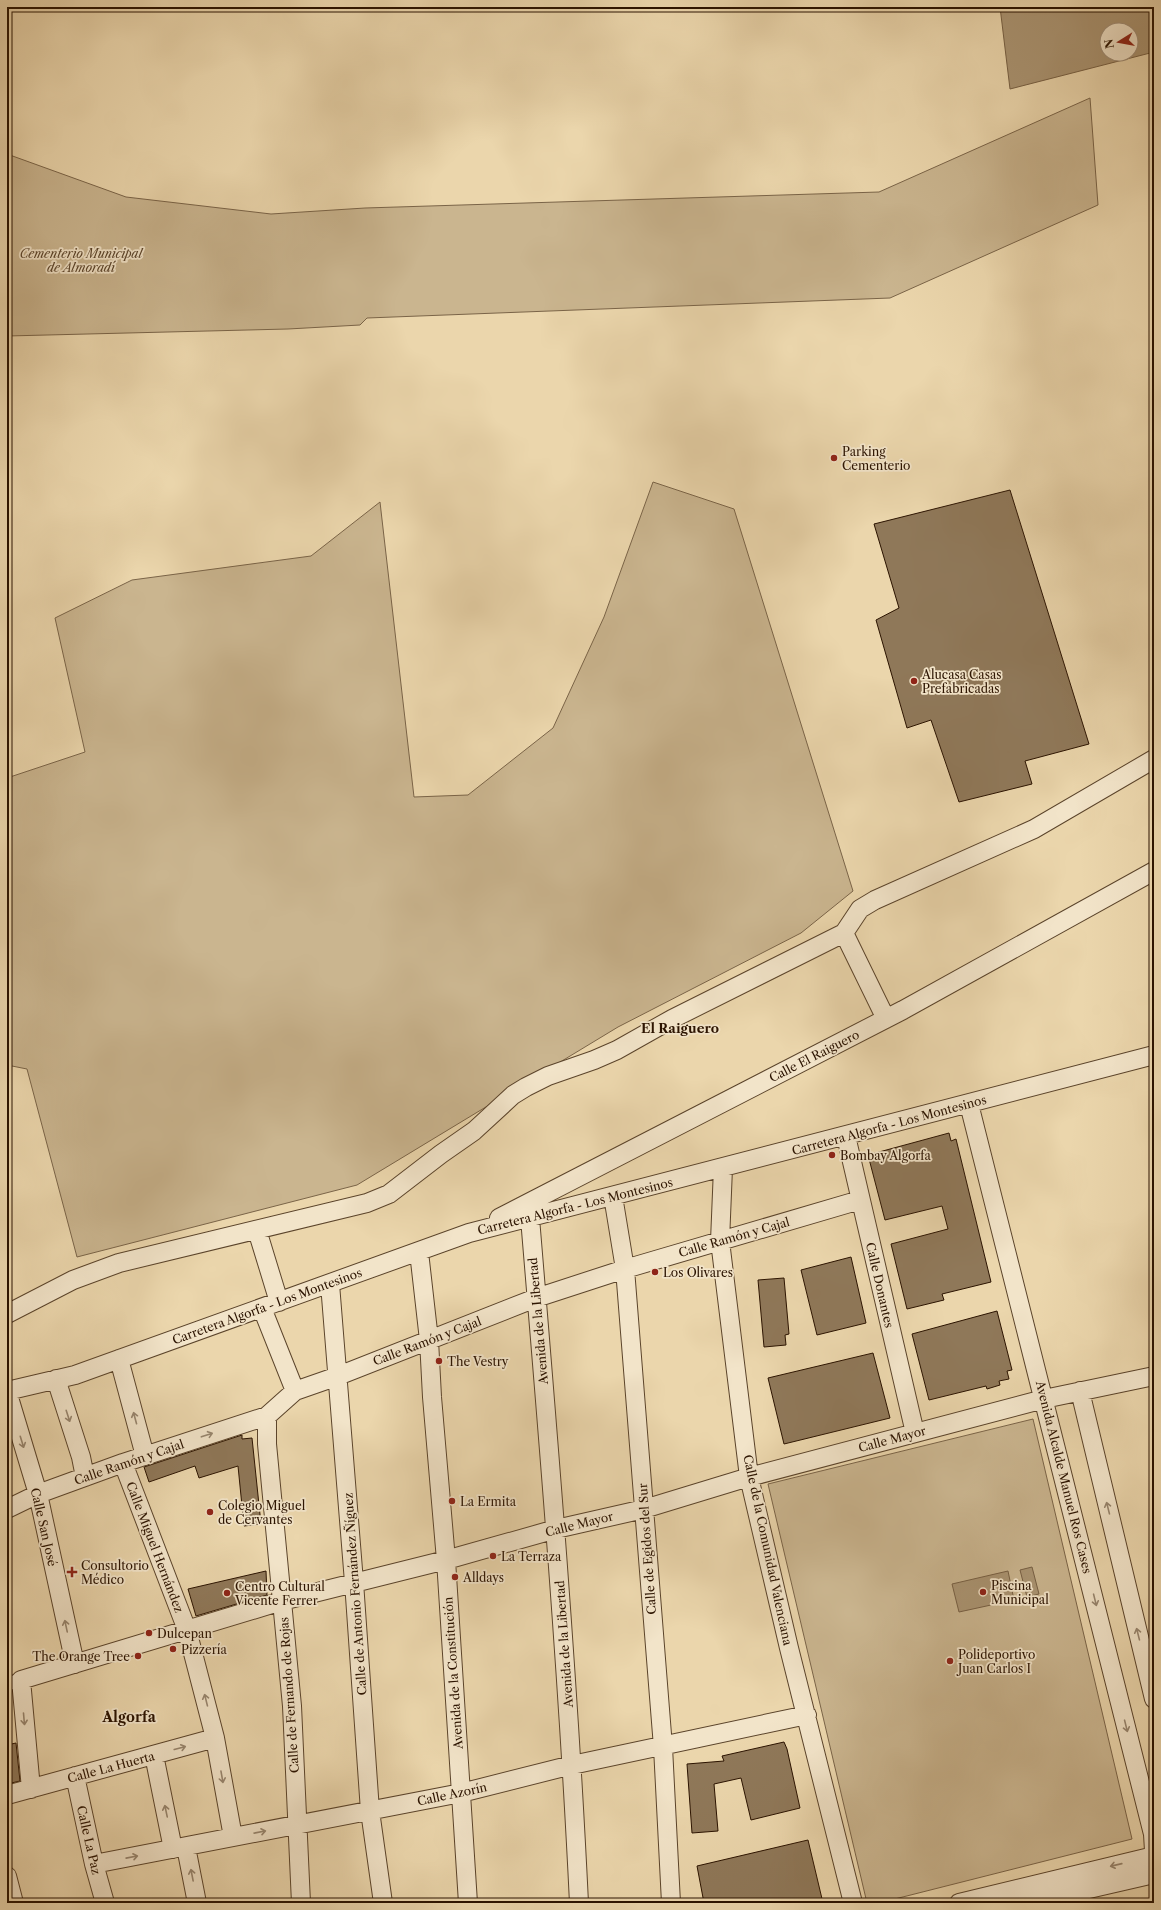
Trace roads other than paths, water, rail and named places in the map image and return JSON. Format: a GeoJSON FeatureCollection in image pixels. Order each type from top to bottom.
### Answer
{"type":"FeatureCollection","features":[{"type":"Feature","properties":{"kind":"street"},"geometry":{"type":"LineString","coordinates":[[7,1314],[73,1280],[119,1263],[367,1203],[389,1194],[474,1131],[513,1095],[526,1087],[548,1076],[594,1060],[617,1050],[672,1019],[844,932],[860,909],[875,900],[1034,829],[1154,759]]}},
{"type":"Feature","properties":{"kind":"street","name":"Calle El Raiguero"},"geometry":{"type":"LineString","coordinates":[[469,1233],[886,1019],[1154,871]]}},
{"type":"Feature","properties":{"kind":"street"},"geometry":{"type":"LineString","coordinates":[[844,932],[886,1019]]}},
{"type":"Feature","properties":{"kind":"street","name":"Carretera Algorfa - Los Montesinos"},"geometry":{"type":"LineString","coordinates":[[7,1392],[75,1375],[469,1233],[1154,1055]]}},
{"type":"Feature","properties":{"kind":"street","name":"Avenida Alcalde Manuel Ros Cases"},"geometry":{"type":"LineString","coordinates":[[969,1104],[1154,1834],[1154,1851]]}},
{"type":"Feature","properties":{"kind":"street","name":"Calle Donantes"},"geometry":{"type":"LineString","coordinates":[[846,1136],[915,1433]]}},
{"type":"Feature","properties":{"kind":"street","name":"Calle de la Comunidad Valenciana"},"geometry":{"type":"LineString","coordinates":[[723,1168],[720,1241],[749,1476],[789,1648],[853,1903]]}},
{"type":"Feature","properties":{"kind":"street","name":"Calle de Egidos del Sur"},"geometry":{"type":"LineString","coordinates":[[613,1196],[625,1269],[663,1747],[671,1903]]}},
{"type":"Feature","properties":{"kind":"street","name":"Calle Ramón y Cajal"},"geometry":{"type":"LineString","coordinates":[[7,1508],[38,1494],[123,1463],[267,1416],[295,1391],[338,1376],[536,1298],[625,1269],[860,1200]]}},
{"type":"Feature","properties":{"kind":"street","name":"Avenida de la Libertad"},"geometry":{"type":"LineString","coordinates":[[530,1218],[556,1529],[572,1766],[579,1903]]}},
{"type":"Feature","properties":{"kind":"street"},"geometry":{"type":"LineString","coordinates":[[257,1230],[271,1305],[295,1391]]}},
{"type":"Feature","properties":{"kind":"street","name":"Avenida de la Constitución"},"geometry":{"type":"LineString","coordinates":[[419,1252],[429,1340],[432,1397],[446,1560],[468,1903]]}},
{"type":"Feature","properties":{"kind":"street","name":"Calle de Antonio Fernández Ñíguez"},"geometry":{"type":"LineString","coordinates":[[330,1284],[354,1582],[370,1811],[383,1903]]}},
{"type":"Feature","properties":{"kind":"street"},"geometry":{"type":"LineString","coordinates":[[119,1359],[145,1456]]}},
{"type":"Feature","properties":{"kind":"street","name":"Calle Mayor"},"geometry":{"type":"LineString","coordinates":[[14,1682],[282,1601],[446,1560],[556,1529],[644,1509],[749,1476],[1044,1399],[1154,1376]]}},
{"type":"Feature","properties":{"kind":"street"},"geometry":{"type":"LineString","coordinates":[[56,1379],[81,1457],[84,1477]]}},
{"type":"Feature","properties":{"kind":"street","name":"Calle San José"},"geometry":{"type":"LineString","coordinates":[[7,1392],[38,1494],[75,1664]]}},
{"type":"Feature","properties":{"kind":"street"},"geometry":{"type":"LineString","coordinates":[[1080,1392],[1154,1699]]}},
{"type":"Feature","properties":{"kind":"street","name":"Calle de Fernando de Rojas"},"geometry":{"type":"LineString","coordinates":[[267,1416],[267,1444],[292,1706],[301,1903]]}},
{"type":"Feature","properties":{"kind":"street","name":"Calle Miguel Hernández"},"geometry":{"type":"LineString","coordinates":[[123,1463],[187,1630],[215,1738],[233,1837]]}},
{"type":"Feature","properties":{"kind":"street"},"geometry":{"type":"LineString","coordinates":[[14,1682],[31,1789]]}},
{"type":"Feature","properties":{"kind":"street","name":"Calle Azorín"},"geometry":{"type":"LineString","coordinates":[[94,1864],[461,1793],[572,1766],[807,1715]]}},
{"type":"Feature","properties":{"kind":"street","name":"Calle La Huerta"},"geometry":{"type":"LineString","coordinates":[[7,1795],[215,1738]]}},
{"type":"Feature","properties":{"kind":"street"},"geometry":{"type":"LineString","coordinates":[[154,1755],[180,1848],[198,1903]]}},
{"type":"Feature","properties":{"kind":"street","name":"Calle La Paz"},"geometry":{"type":"LineString","coordinates":[[75,1776],[94,1864],[105,1903]]}},
{"type":"Feature","properties":{"kind":"street"},"geometry":{"type":"LineString","coordinates":[[959,1903],[1154,1856]]}},
{"type":"Feature","properties":{"kind":"street"},"geometry":{"type":"LineString","coordinates":[[1028,1903],[1154,1874]]}},
{"type":"Feature","properties":{"kind":"street"},"geometry":{"type":"LineString","coordinates":[[7,1876],[14,1903]]}},
{"type":"Feature","properties":{"kind":"place","name":"Parking Cementerio"},"geometry":{"type":"Point","coordinates":[834,458]}},
{"type":"Feature","properties":{"kind":"place","name":"Alucasa Casas Prefabricadas"},"geometry":{"type":"Point","coordinates":[914,681]}},
{"type":"Feature","properties":{"kind":"place","name":"Bombay Algorfa"},"geometry":{"type":"Point","coordinates":[832,1155]}},
{"type":"Feature","properties":{"kind":"place","name":"Los Olivares"},"geometry":{"type":"Point","coordinates":[655,1272]}},
{"type":"Feature","properties":{"kind":"place","name":"The Vestry"},"geometry":{"type":"Point","coordinates":[439,1361]}},
{"type":"Feature","properties":{"kind":"place","name":"La Ermita"},"geometry":{"type":"Point","coordinates":[452,1501]}},
{"type":"Feature","properties":{"kind":"place","name":"Colegio Miguel de Cervantes"},"geometry":{"type":"Point","coordinates":[210,1512]}},
{"type":"Feature","properties":{"kind":"place","name":"La Terraza"},"geometry":{"type":"Point","coordinates":[493,1556]}},
{"type":"Feature","properties":{"kind":"place","name":"Consultorio Médico"},"geometry":{"type":"Point","coordinates":[72,1572]}},
{"type":"Feature","properties":{"kind":"place","name":"Alldays"},"geometry":{"type":"Point","coordinates":[455,1577]}},
{"type":"Feature","properties":{"kind":"place","name":"Piscina Municipal"},"geometry":{"type":"Point","coordinates":[983,1592]}},
{"type":"Feature","properties":{"kind":"place","name":"Centro Cultural Vicente Ferrer"},"geometry":{"type":"Point","coordinates":[227,1593]}},
{"type":"Feature","properties":{"kind":"place","name":"Dulcepan"},"geometry":{"type":"Point","coordinates":[149,1633]}},
{"type":"Feature","properties":{"kind":"place","name":"Pizzería"},"geometry":{"type":"Point","coordinates":[173,1649]}},
{"type":"Feature","properties":{"kind":"place","name":"The Orange Tree"},"geometry":{"type":"Point","coordinates":[138,1656]}},
{"type":"Feature","properties":{"kind":"place","name":"Polideportivo Juan Carlos I"},"geometry":{"type":"Point","coordinates":[950,1661]}},
{"type":"Feature","properties":{"kind":"district","name":"El Raiguero"},"geometry":{"type":"Point","coordinates":[680,1028]}},
{"type":"Feature","properties":{"kind":"district","name":"Algorfa"},"geometry":{"type":"Point","coordinates":[129,1717]}},
{"type":"Feature","properties":{"kind":"park label","name":"Cementerio Municipal de Almoradí"},"geometry":{"type":"Point","coordinates":[81,260]}}]}
